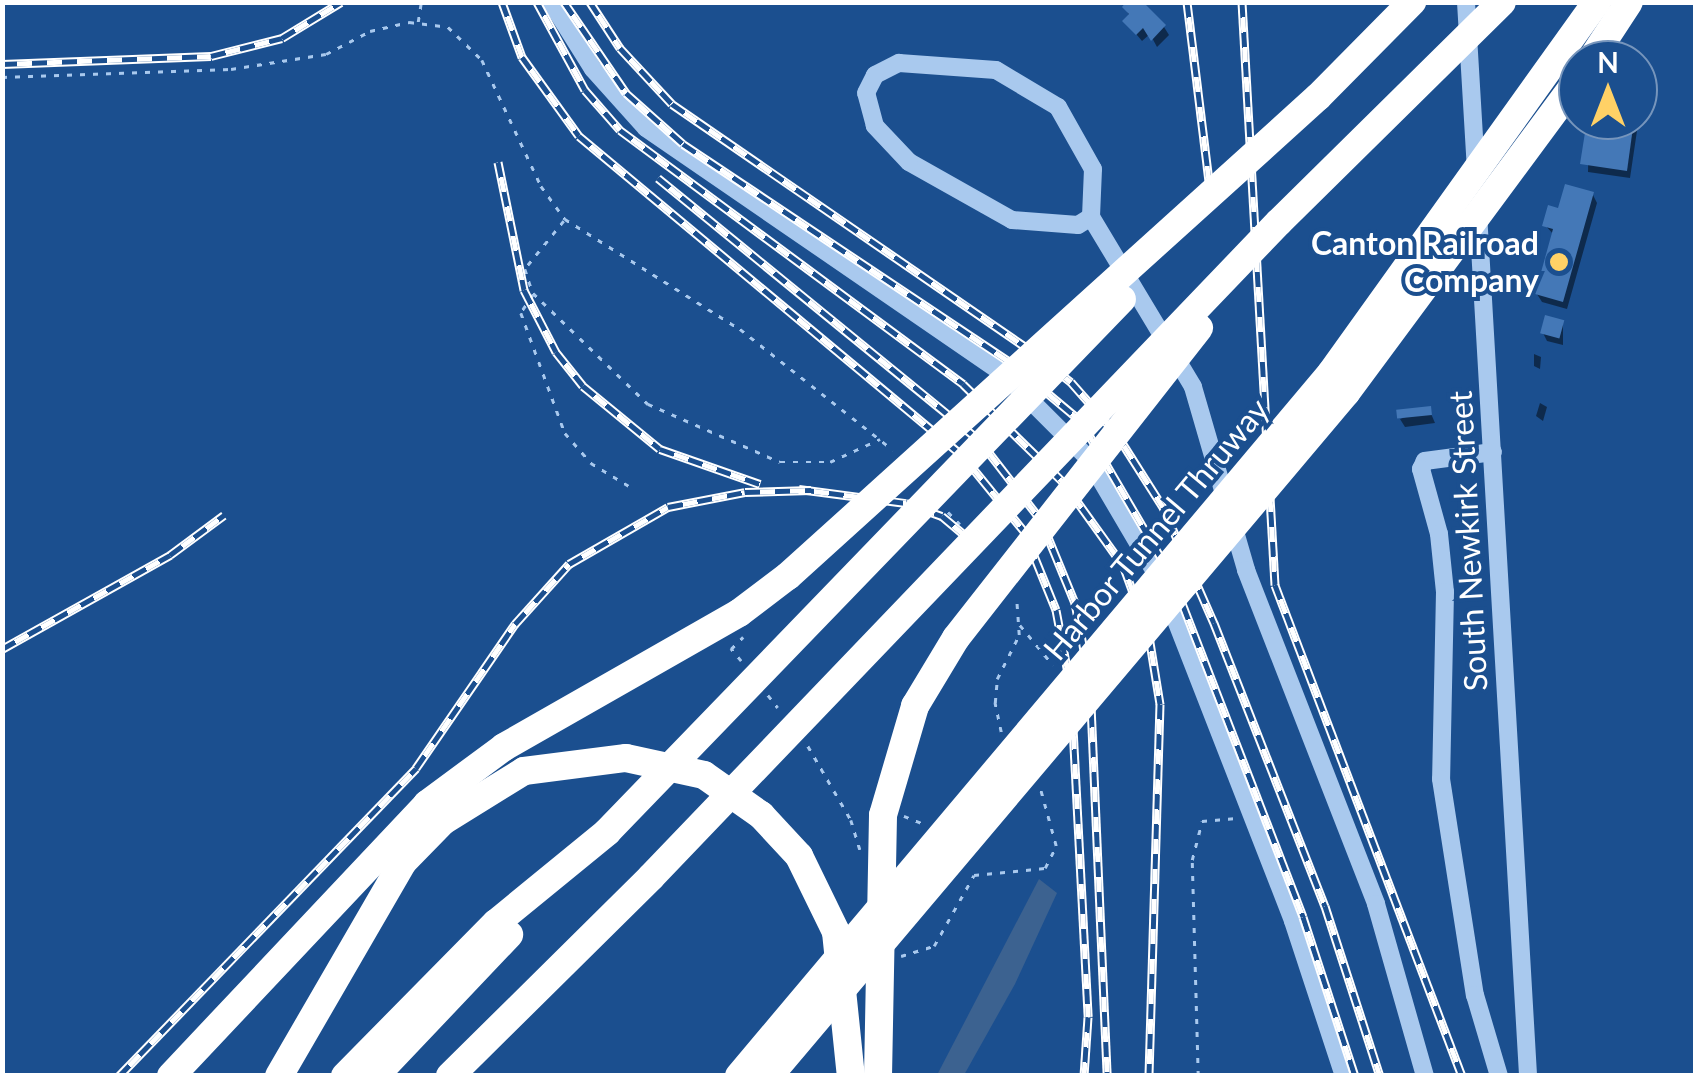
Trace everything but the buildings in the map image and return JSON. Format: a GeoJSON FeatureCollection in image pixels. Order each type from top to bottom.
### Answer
{"type":"FeatureCollection","features":[{"type":"Feature","properties":{"kind":"highway"},"geometry":{"type":"LineString","coordinates":[[374,1076],[1412,2]]}},
{"type":"Feature","properties":{"kind":"highway"},"geometry":{"type":"LineString","coordinates":[[450,1076],[652,878],[1280,222],[1502,2]]}},
{"type":"Feature","properties":{"kind":"highway","name":"Harbor Tunnel Thruway"},"geometry":{"type":"LineString","coordinates":[[739,1076],[1330,373],[1597,2]]}},
{"type":"Feature","properties":{"kind":"highway"},"geometry":{"type":"LineString","coordinates":[[1604,40],[1628,2]]}},
{"type":"Feature","properties":{"kind":"highway"},"geometry":{"type":"LineString","coordinates":[[171,1076],[427,804],[504,747],[692,641],[788,576],[1318,97]]}},
{"type":"Feature","properties":{"kind":"highway","name":"Harbor Tunnel Thruway"},"geometry":{"type":"LineString","coordinates":[[769,1076],[1346,393],[1558,107]]}},
{"type":"Feature","properties":{"kind":"highway"},"geometry":{"type":"LineString","coordinates":[[878,1076],[883,815],[915,706],[956,638],[1280,222]]}},
{"type":"Feature","properties":{"kind":"highway"},"geometry":{"type":"LineString","coordinates":[[279,1076],[403,862],[474,797],[524,771],[626,758],[704,776],[761,815],[813,878],[836,932],[851,1076]]}},
{"type":"Feature","properties":{"kind":"highway"},"geometry":{"type":"LineString","coordinates":[[345,1076],[496,923],[606,832]]}},
{"type":"Feature","properties":{"kind":"street"},"geometry":{"type":"LineString","coordinates":[[551,2],[592,69],[661,140],[1004,374],[1069,434],[1160,582],[1252,815],[1344,1076]]}},
{"type":"Feature","properties":{"kind":"street","name":"South Newkirk Street"},"geometry":{"type":"LineString","coordinates":[[1466,2],[1528,1076]]}},
{"type":"Feature","properties":{"kind":"street"},"geometry":{"type":"LineString","coordinates":[[1092,217],[1078,225],[1012,220],[909,162],[876,126],[866,93],[874,75],[898,64],[960,63],[996,70],[1058,107],[1093,169],[1092,217],[1194,387],[1246,570],[1376,904],[1424,1076]]}},
{"type":"Feature","properties":{"kind":"street"},"geometry":{"type":"LineString","coordinates":[[1493,452],[1426,461],[1421,470],[1445,592],[1441,779],[1475,995],[1498,1076]]}},
{"type":"Feature","properties":{"kind":"path"},"geometry":{"type":"LineString","coordinates":[[417,23],[422,2]]}},
{"type":"Feature","properties":{"kind":"path"},"geometry":{"type":"LineString","coordinates":[[2,77],[231,69],[326,54],[370,31],[417,23],[448,27],[482,60],[542,186],[565,220],[740,328],[882,439],[903,462]]}},
{"type":"Feature","properties":{"kind":"path"},"geometry":{"type":"LineString","coordinates":[[565,220],[525,269],[533,293],[648,404],[719,439],[780,462],[830,462],[882,439]]}},
{"type":"Feature","properties":{"kind":"path"},"geometry":{"type":"LineString","coordinates":[[533,293],[521,313],[565,433],[592,463],[630,486]]}},
{"type":"Feature","properties":{"kind":"path"},"geometry":{"type":"LineString","coordinates":[[940,502],[964,529]]}},
{"type":"Feature","properties":{"kind":"path"},"geometry":{"type":"LineString","coordinates":[[1001,734],[997,679],[1019,624],[1013,583]]}},
{"type":"Feature","properties":{"kind":"path"},"geometry":{"type":"LineString","coordinates":[[1019,624],[1056,669]]}},
{"type":"Feature","properties":{"kind":"path"},"geometry":{"type":"LineString","coordinates":[[743,664],[731,649],[753,626]]}},
{"type":"Feature","properties":{"kind":"path"},"geometry":{"type":"LineString","coordinates":[[766,692],[788,721]]}},
{"type":"Feature","properties":{"kind":"path"},"geometry":{"type":"LineString","coordinates":[[800,735],[851,820],[863,861]]}},
{"type":"Feature","properties":{"kind":"path"},"geometry":{"type":"LineString","coordinates":[[896,957],[934,946],[974,875],[1045,868],[1056,846],[1030,774]]}},
{"type":"Feature","properties":{"kind":"path"},"geometry":{"type":"LineString","coordinates":[[1198,1076],[1192,860],[1202,821],[1252,815]]}},
{"type":"Feature","properties":{"kind":"water"},"geometry":{"type":"Polygon","coordinates":[[[1039,879],[1057,893],[1015,984],[964,1075],[937,1075],[1039,879]]]}},
{"type":"Feature","properties":{"kind":"railway"},"geometry":{"type":"LineString","coordinates":[[2,64],[211,56],[282,38],[341,2]]}},
{"type":"Feature","properties":{"kind":"railway"},"geometry":{"type":"LineString","coordinates":[[502,2],[522,57],[579,136],[963,456],[1024,531],[1056,610],[1071,689],[1088,1017],[1084,1076]]}},
{"type":"Feature","properties":{"kind":"railway"},"geometry":{"type":"LineString","coordinates":[[537,2],[585,90],[620,130],[963,384],[1064,483],[1123,565],[1149,636],[1160,704],[1149,1076]]}},
{"type":"Feature","properties":{"kind":"railway"},"geometry":{"type":"LineString","coordinates":[[564,2],[626,93],[683,144],[1014,365],[1081,421],[1172,577],[1303,917],[1355,1076]]}},
{"type":"Feature","properties":{"kind":"railway"},"geometry":{"type":"LineString","coordinates":[[590,2],[620,48],[672,104],[1030,350],[1071,382],[1116,433],[1163,507],[1214,623],[1325,906],[1380,1076]]}},
{"type":"Feature","properties":{"kind":"railway"},"geometry":{"type":"LineString","coordinates":[[1187,2],[1209,181]]}},
{"type":"Feature","properties":{"kind":"railway"},"geometry":{"type":"LineString","coordinates":[[1242,2],[1275,585],[1462,1076]]}},
{"type":"Feature","properties":{"kind":"railway"},"geometry":{"type":"LineString","coordinates":[[498,162],[524,290],[556,352],[583,386],[660,449],[760,484]]}},
{"type":"Feature","properties":{"kind":"railway"},"geometry":{"type":"LineString","coordinates":[[658,178],[980,441],[1041,520],[1075,603],[1090,682],[1107,1076]]}},
{"type":"Feature","properties":{"kind":"railway"},"geometry":{"type":"LineString","coordinates":[[799,489],[906,503],[942,516],[965,535]]}},
{"type":"Feature","properties":{"kind":"railway"},"geometry":{"type":"LineString","coordinates":[[119,1076],[416,768],[515,624],[569,564],[668,507],[745,492],[811,490]]}},
{"type":"Feature","properties":{"kind":"railway"},"geometry":{"type":"LineString","coordinates":[[2,649],[170,555],[224,515]]}},
{"type":"Feature","properties":{"kind":"place","name":"Canton Railroad Company"},"geometry":{"type":"Point","coordinates":[1559,262]}}]}
